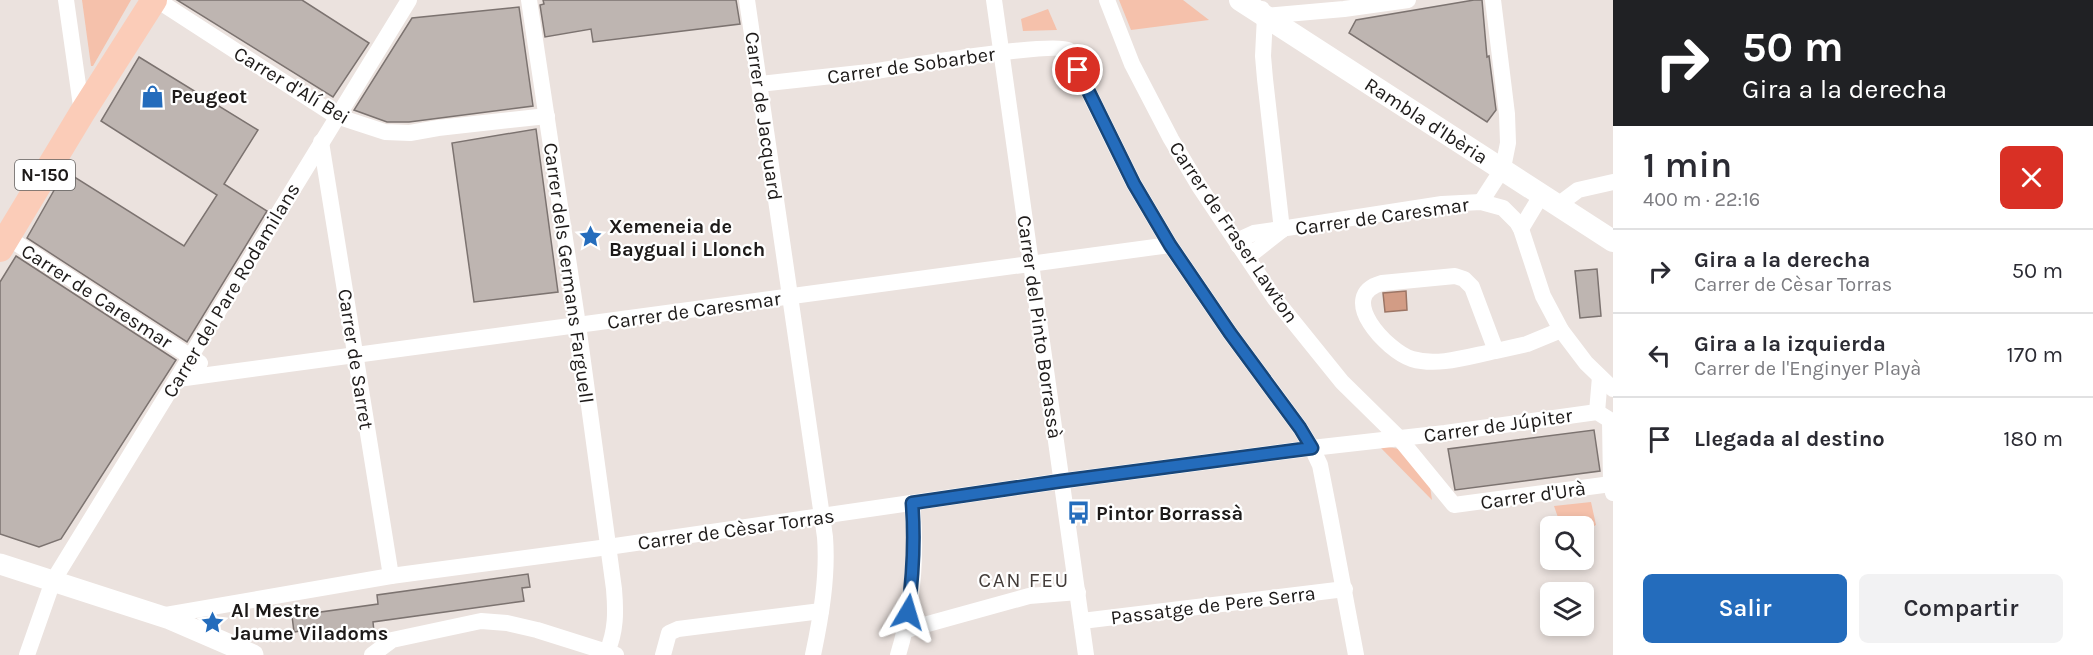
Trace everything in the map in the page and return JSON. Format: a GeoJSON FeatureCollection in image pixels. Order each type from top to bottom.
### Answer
{"type":"FeatureCollection","features":[{"type":"Feature","properties":{"kind":"main road","name":"N-150"},"geometry":{"type":"LineString","coordinates":[[3,243],[82,113],[155,0]]}},
{"type":"Feature","properties":{"kind":"main road","name":"Rambla d'Ibèria"},"geometry":{"type":"LineString","coordinates":[[1240,0],[1262,8],[1613,241]]}},
{"type":"Feature","properties":{"kind":"street"},"geometry":{"type":"LineString","coordinates":[[66,0],[82,113]]}},
{"type":"Feature","properties":{"kind":"street","name":"Carrer d'Alí Bei"},"geometry":{"type":"LineString","coordinates":[[155,0],[336,116],[385,132],[410,133],[547,116]]}},
{"type":"Feature","properties":{"kind":"street","name":"Carrer del Pare Rodamilans"},"geometry":{"type":"LineString","coordinates":[[27,655],[53,580],[178,379],[336,116],[410,0]]}},
{"type":"Feature","properties":{"kind":"street","name":"Carrer dels Germans Farguell"},"geometry":{"type":"LineString","coordinates":[[529,0],[578,325],[608,547],[616,618],[612,654]]}},
{"type":"Feature","properties":{"kind":"street","name":"Carrer de Jacquard"},"geometry":{"type":"LineString","coordinates":[[747,0],[826,555],[821,610],[813,655]]}},
{"type":"Feature","properties":{"kind":"street","name":"Carrer del Pinto Borrassà"},"geometry":{"type":"LineString","coordinates":[[994,0],[1086,655]]}},
{"type":"Feature","properties":{"kind":"street","name":"Carrer de Fraser Lawton"},"geometry":{"type":"LineString","coordinates":[[1107,0],[1132,64],[1171,139],[1199,186],[1275,299],[1342,382],[1399,438],[1454,505]]}},
{"type":"Feature","properties":{"kind":"street"},"geometry":{"type":"LineString","coordinates":[[1282,230],[1263,56],[1262,8],[1344,9],[1408,0]]}},
{"type":"Feature","properties":{"kind":"street"},"geometry":{"type":"LineString","coordinates":[[1493,0],[1507,116],[1508,143],[1503,168],[1481,202],[1503,208],[1517,222],[1543,296],[1561,330],[1586,363],[1613,389]]}},
{"type":"Feature","properties":{"kind":"street","name":"Carrer de Sobarber"},"geometry":{"type":"LineString","coordinates":[[759,84],[1002,53],[1064,48],[1071,54],[1134,184],[1170,245]]}},
{"type":"Feature","properties":{"kind":"street","name":"Carrer de Sarret"},"geometry":{"type":"LineString","coordinates":[[321,141],[328,172],[355,356],[392,576]]}},
{"type":"Feature","properties":{"kind":"street"},"geometry":{"type":"LineString","coordinates":[[1521,229],[1550,199],[1613,182]]}},
{"type":"Feature","properties":{"kind":"street","name":"Carrer de Caresmar"},"geometry":{"type":"LineString","coordinates":[[1238,245],[1244,238],[1254,233],[1442,204],[1481,202]]}},
{"type":"Feature","properties":{"kind":"street","name":"Carrer de Caresmar"},"geometry":{"type":"LineString","coordinates":[[3,243],[218,374]]}},
{"type":"Feature","properties":{"kind":"street"},"geometry":{"type":"LineString","coordinates":[[1170,245],[1230,333],[1300,428],[1320,465],[1356,655]]}},
{"type":"Feature","properties":{"kind":"street","name":"Carrer de Caresmar"},"geometry":{"type":"LineString","coordinates":[[178,379],[1170,245]]}},
{"type":"Feature","properties":{"kind":"street"},"geometry":{"type":"LineString","coordinates":[[1496,351],[1472,287],[1464,279],[1455,276],[1382,283],[1372,286],[1365,295],[1362,306],[1366,316],[1386,343],[1411,359],[1425,362],[1435,362],[1496,351],[1527,344],[1561,330]]}},
{"type":"Feature","properties":{"kind":"street","name":"Carrer de Júpiter"},"geometry":{"type":"LineString","coordinates":[[1399,438],[1607,418],[1600,377]]}},
{"type":"Feature","properties":{"kind":"street"},"geometry":{"type":"LineString","coordinates":[[1607,418],[1612,488]]}},
{"type":"Feature","properties":{"kind":"street"},"geometry":{"type":"LineString","coordinates":[[1312,448],[1399,438]]}},
{"type":"Feature","properties":{"kind":"street","name":"Carrer de Cèsar Torras"},"geometry":{"type":"LineString","coordinates":[[160,616],[392,576],[1312,448]]}},
{"type":"Feature","properties":{"kind":"street","name":"Carrer d'Urà"},"geometry":{"type":"LineString","coordinates":[[1454,505],[1612,488]]}},
{"type":"Feature","properties":{"kind":"street"},"geometry":{"type":"LineString","coordinates":[[898,655],[906,630],[913,575],[915,527],[912,503]]}},
{"type":"Feature","properties":{"kind":"street"},"geometry":{"type":"LineString","coordinates":[[0,564],[160,616],[253,655]]}},
{"type":"Feature","properties":{"kind":"street","name":"Passatge de Pere Serra"},"geometry":{"type":"LineString","coordinates":[[1082,621],[1345,589]]}},
{"type":"Feature","properties":{"kind":"street"},"geometry":{"type":"LineString","coordinates":[[906,630],[1029,596],[1078,592]]}},
{"type":"Feature","properties":{"kind":"street"},"geometry":{"type":"LineString","coordinates":[[663,655],[669,633],[678,629],[821,610]]}},
{"type":"Feature","properties":{"kind":"street"},"geometry":{"type":"LineString","coordinates":[[372,655],[392,640],[481,621],[507,623],[537,630],[612,654]]}},
{"type":"Feature","properties":{"kind":"shaded area"},"geometry":{"type":"Polygon","coordinates":[[[82,0],[131,0],[93,66],[91,66],[82,0]]]}},
{"type":"Feature","properties":{"kind":"shaded area"},"geometry":{"type":"Polygon","coordinates":[[[1119,0],[1183,0],[1209,20],[1131,30],[1119,0]]]}},
{"type":"Feature","properties":{"kind":"shaded area"},"geometry":{"type":"Polygon","coordinates":[[[1048,9],[1057,30],[1023,31],[1021,19],[1048,9]]]}},
{"type":"Feature","properties":{"kind":"shaded area"},"geometry":{"type":"Polygon","coordinates":[[[1406,291],[1407,310],[1385,312],[1383,293],[1406,291]]]}},
{"type":"Feature","properties":{"kind":"shaded area"},"geometry":{"type":"Polygon","coordinates":[[[1378,445],[1420,453],[1426,459],[1432,500],[1378,445]]]}},
{"type":"Feature","properties":{"kind":"shaded area"},"geometry":{"type":"Polygon","coordinates":[[[1591,502],[1596,525],[1594,526],[1594,516],[1558,516],[1554,506],[1591,502]]]}},
{"type":"Feature","properties":{"kind":"building"},"geometry":{"type":"Polygon","coordinates":[[[177,0],[302,0],[369,43],[333,97],[177,0]]]}},
{"type":"Feature","properties":{"kind":"building"},"geometry":{"type":"Polygon","coordinates":[[[543,0],[736,0],[740,24],[593,42],[591,29],[545,37],[540,5],[544,4],[543,0]]]}},
{"type":"Feature","properties":{"kind":"building"},"geometry":{"type":"Polygon","coordinates":[[[1482,0],[1487,57],[1489,56],[1496,110],[1487,122],[1349,33],[1356,20],[1482,0]]]}},
{"type":"Feature","properties":{"kind":"building"},"geometry":{"type":"Polygon","coordinates":[[[519,7],[533,106],[409,122],[387,122],[354,110],[412,18],[519,7]]]}},
{"type":"Feature","properties":{"kind":"building"},"geometry":{"type":"Polygon","coordinates":[[[139,57],[258,130],[224,184],[267,211],[187,342],[27,238],[65,171],[184,246],[217,195],[101,121],[139,57]]]}},
{"type":"Feature","properties":{"kind":"building"},"geometry":{"type":"Polygon","coordinates":[[[536,129],[558,292],[474,302],[452,143],[536,129]]]}},
{"type":"Feature","properties":{"kind":"building"},"geometry":{"type":"Polygon","coordinates":[[[16,256],[176,360],[61,539],[39,547],[0,534],[0,282],[16,256]]]}},
{"type":"Feature","properties":{"kind":"building"},"geometry":{"type":"Polygon","coordinates":[[[1597,269],[1601,316],[1580,318],[1575,271],[1597,269]]]}},
{"type":"Feature","properties":{"kind":"building"},"geometry":{"type":"Polygon","coordinates":[[[1594,430],[1600,471],[1455,490],[1448,449],[1594,430]]]}},
{"type":"Feature","properties":{"kind":"building"},"geometry":{"type":"Polygon","coordinates":[[[528,574],[530,587],[522,588],[524,601],[373,622],[374,632],[312,640],[311,629],[294,632],[292,616],[378,604],[377,595],[528,574]]]}},
{"type":"Feature","properties":{"kind":"place","name":"Peugeot"},"geometry":{"type":"Point","coordinates":[153,96]}},
{"type":"Feature","properties":{"kind":"place","name":"Xemeneia de Baygual i Llonch"},"geometry":{"type":"Point","coordinates":[591,237]}},
{"type":"Feature","properties":{"kind":"place","name":"Pintor Borrassà"},"geometry":{"type":"Point","coordinates":[1078,513]}},
{"type":"Feature","properties":{"kind":"place","name":"Al Mestre Jaume Viladoms"},"geometry":{"type":"Point","coordinates":[213,622]}},
{"type":"Feature","properties":{"kind":"district","name":"CAN FEU"},"geometry":{"type":"Point","coordinates":[1024,580]}},
{"type":"Feature","properties":{"kind":"route"},"geometry":{"type":"LineString","coordinates":[[908,612],[913,575],[915,527],[912,503],[1312,448],[1170,245],[1134,184],[1078,70]]}}]}
